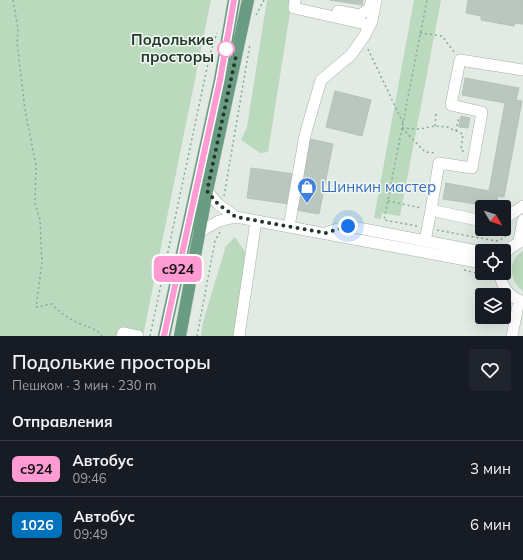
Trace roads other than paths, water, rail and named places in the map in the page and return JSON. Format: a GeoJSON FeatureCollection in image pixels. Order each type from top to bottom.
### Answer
{"type":"FeatureCollection","features":[{"type":"Feature","properties":{"kind":"main road"},"geometry":{"type":"LineString","coordinates":[[164,336],[220,80],[234,0]]}},
{"type":"Feature","properties":{"kind":"main road"},"geometry":{"type":"LineString","coordinates":[[180,336],[207,191],[248,0]]}},
{"type":"Feature","properties":{"kind":"street"},"geometry":{"type":"LineString","coordinates":[[295,0],[294,8],[370,25]]}},
{"type":"Feature","properties":{"kind":"street"},"geometry":{"type":"LineString","coordinates":[[324,15],[336,11],[360,15],[369,9],[372,0]]}},
{"type":"Feature","properties":{"kind":"street"},"geometry":{"type":"LineString","coordinates":[[289,227],[305,135],[321,80],[351,55],[363,38],[370,25],[376,0]]}},
{"type":"Feature","properties":{"kind":"street"},"geometry":{"type":"LineString","coordinates":[[425,241],[439,162],[472,168],[482,112],[451,105],[460,60],[523,70]]}},
{"type":"Feature","properties":{"kind":"street"},"geometry":{"type":"LineString","coordinates":[[207,191],[222,208],[236,217],[326,233],[368,235],[425,241],[475,251]]}},
{"type":"Feature","properties":{"kind":"street"},"geometry":{"type":"LineString","coordinates":[[511,214],[523,206]]}},
{"type":"Feature","properties":{"kind":"street"},"geometry":{"type":"LineString","coordinates":[[431,210],[475,219]]}},
{"type":"Feature","properties":{"kind":"street"},"geometry":{"type":"LineString","coordinates":[[199,232],[219,221],[236,217]]}},
{"type":"Feature","properties":{"kind":"street"},"geometry":{"type":"LineString","coordinates":[[511,247],[521,241],[523,220]]}},
{"type":"Feature","properties":{"kind":"street"},"geometry":{"type":"LineString","coordinates":[[239,336],[256,221]]}},
{"type":"Feature","properties":{"kind":"street"},"geometry":{"type":"LineString","coordinates":[[368,235],[475,261]]}},
{"type":"Feature","properties":{"kind":"street"},"geometry":{"type":"LineString","coordinates":[[500,280],[512,296],[521,301],[512,336]]}},
{"type":"Feature","properties":{"kind":"street"},"geometry":{"type":"LineString","coordinates":[[122,336],[123,333],[138,336]]}},
{"type":"Feature","properties":{"kind":"place","name":"Подолькие просторы"},"geometry":{"type":"Point","coordinates":[226,49]}},
{"type":"Feature","properties":{"kind":"place","name":"Шинкин мастер"},"geometry":{"type":"Point","coordinates":[307,204]}}]}
